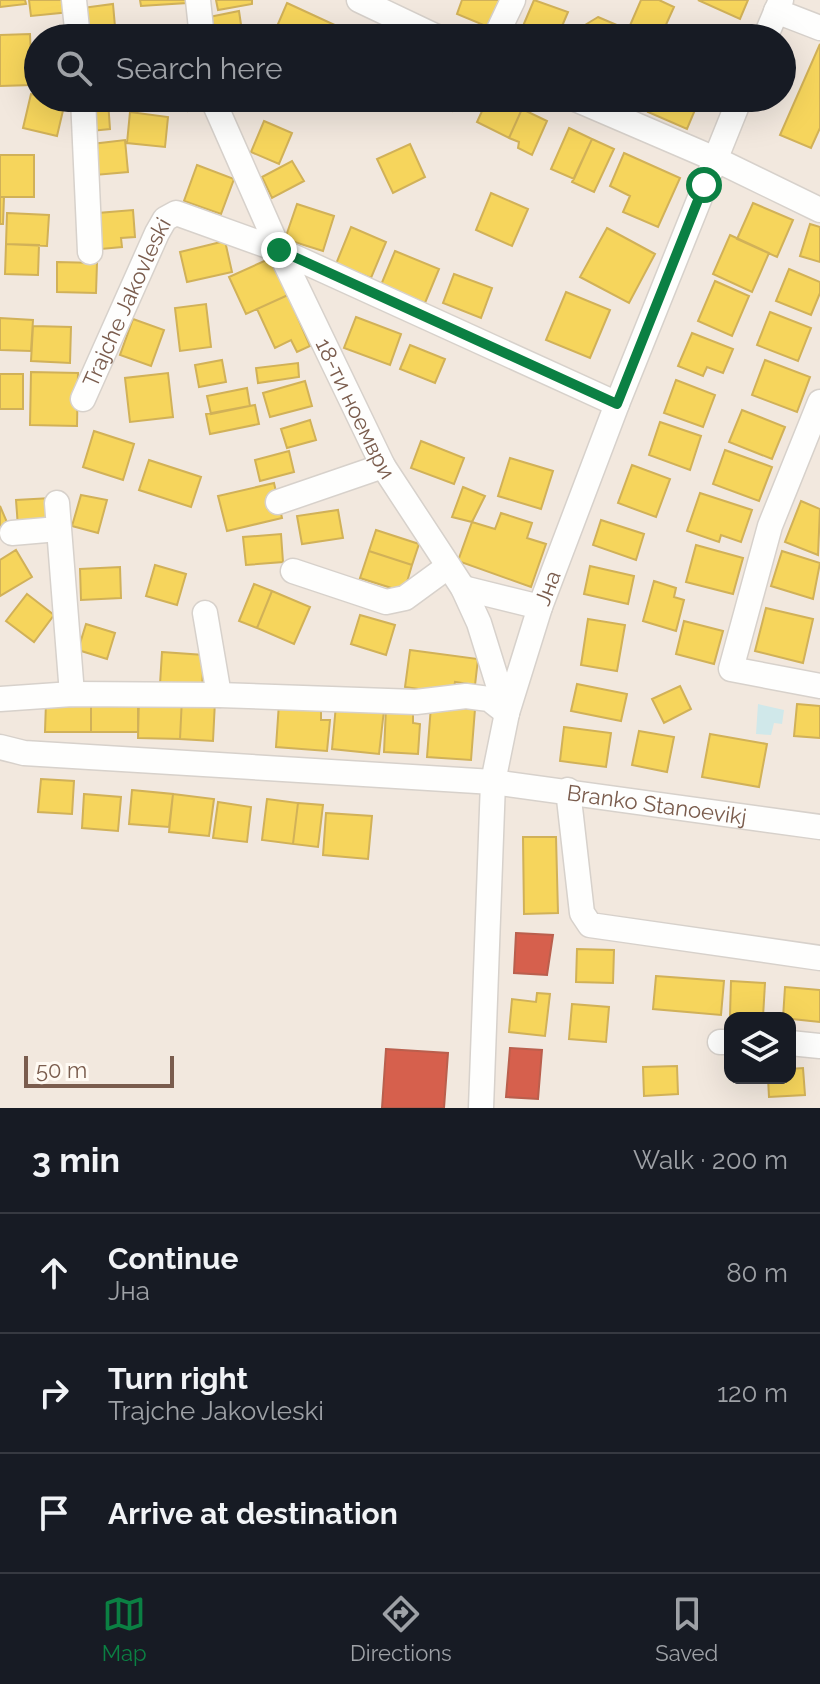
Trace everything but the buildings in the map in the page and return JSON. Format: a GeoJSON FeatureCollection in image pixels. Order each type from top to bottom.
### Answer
{"type":"FeatureCollection","features":[{"type":"Feature","properties":{"kind":"street"},"geometry":{"type":"LineString","coordinates":[[74,0],[77,24]]}},
{"type":"Feature","properties":{"kind":"street"},"geometry":{"type":"LineString","coordinates":[[198,0],[201,24]]}},
{"type":"Feature","properties":{"kind":"street"},"geometry":{"type":"LineString","coordinates":[[359,0],[386,6],[416,24]]}},
{"type":"Feature","properties":{"kind":"street"},"geometry":{"type":"LineString","coordinates":[[502,24],[513,0]]}},
{"type":"Feature","properties":{"kind":"street"},"geometry":{"type":"LineString","coordinates":[[778,6],[820,28]]}},
{"type":"Feature","properties":{"kind":"street"},"geometry":{"type":"LineString","coordinates":[[84,112],[90,252]]}},
{"type":"Feature","properties":{"kind":"street","name":"18-ти ноември"},"geometry":{"type":"LineString","coordinates":[[218,112],[279,250],[383,466],[446,568],[463,588],[479,623],[507,713]]}},
{"type":"Feature","properties":{"kind":"street"},"geometry":{"type":"LineString","coordinates":[[606,112],[715,159],[820,210]]}},
{"type":"Feature","properties":{"kind":"street","name":"Јна"},"geometry":{"type":"LineString","coordinates":[[481,1108],[493,782],[507,713],[540,607],[617,404],[734,112]]}},
{"type":"Feature","properties":{"kind":"street","name":"Trajche Jakovleski"},"geometry":{"type":"LineString","coordinates":[[83,399],[165,219],[176,213],[279,250],[617,404]]}},
{"type":"Feature","properties":{"kind":"street"},"geometry":{"type":"LineString","coordinates":[[820,402],[770,526],[731,669],[820,686]]}},
{"type":"Feature","properties":{"kind":"street"},"geometry":{"type":"LineString","coordinates":[[278,502],[383,466]]}},
{"type":"Feature","properties":{"kind":"street"},"geometry":{"type":"LineString","coordinates":[[57,503],[72,694]]}},
{"type":"Feature","properties":{"kind":"street"},"geometry":{"type":"LineString","coordinates":[[12,533],[58,529]]}},
{"type":"Feature","properties":{"kind":"street"},"geometry":{"type":"LineString","coordinates":[[293,571],[386,602],[405,598],[446,568]]}},
{"type":"Feature","properties":{"kind":"street"},"geometry":{"type":"LineString","coordinates":[[463,588],[540,607]]}},
{"type":"Feature","properties":{"kind":"street"},"geometry":{"type":"LineString","coordinates":[[205,613],[219,695]]}},
{"type":"Feature","properties":{"kind":"street"},"geometry":{"type":"LineString","coordinates":[[0,699],[72,694],[219,695],[416,702],[466,696],[489,699],[507,713]]}},
{"type":"Feature","properties":{"kind":"street","name":"Branko Stanoevikj"},"geometry":{"type":"LineString","coordinates":[[0,747],[24,753],[493,782],[820,827]]}},
{"type":"Feature","properties":{"kind":"street"},"geometry":{"type":"LineString","coordinates":[[568,790],[582,913],[590,925],[820,958]]}},
{"type":"Feature","properties":{"kind":"street"},"geometry":{"type":"LineString","coordinates":[[796,1044],[820,1046]]}},
{"type":"Feature","properties":{"kind":"shaded area"},"geometry":{"type":"Polygon","coordinates":[[[0,0],[820,0],[820,1108],[0,1108],[0,0]]]}},
{"type":"Feature","properties":{"kind":"water"},"geometry":{"type":"Polygon","coordinates":[[[758,704],[784,710],[782,724],[774,723],[771,735],[756,734],[758,704]]]}},
{"type":"Feature","properties":{"kind":"route"},"geometry":{"type":"LineString","coordinates":[[279,250],[617,404],[704,185]]}}]}
